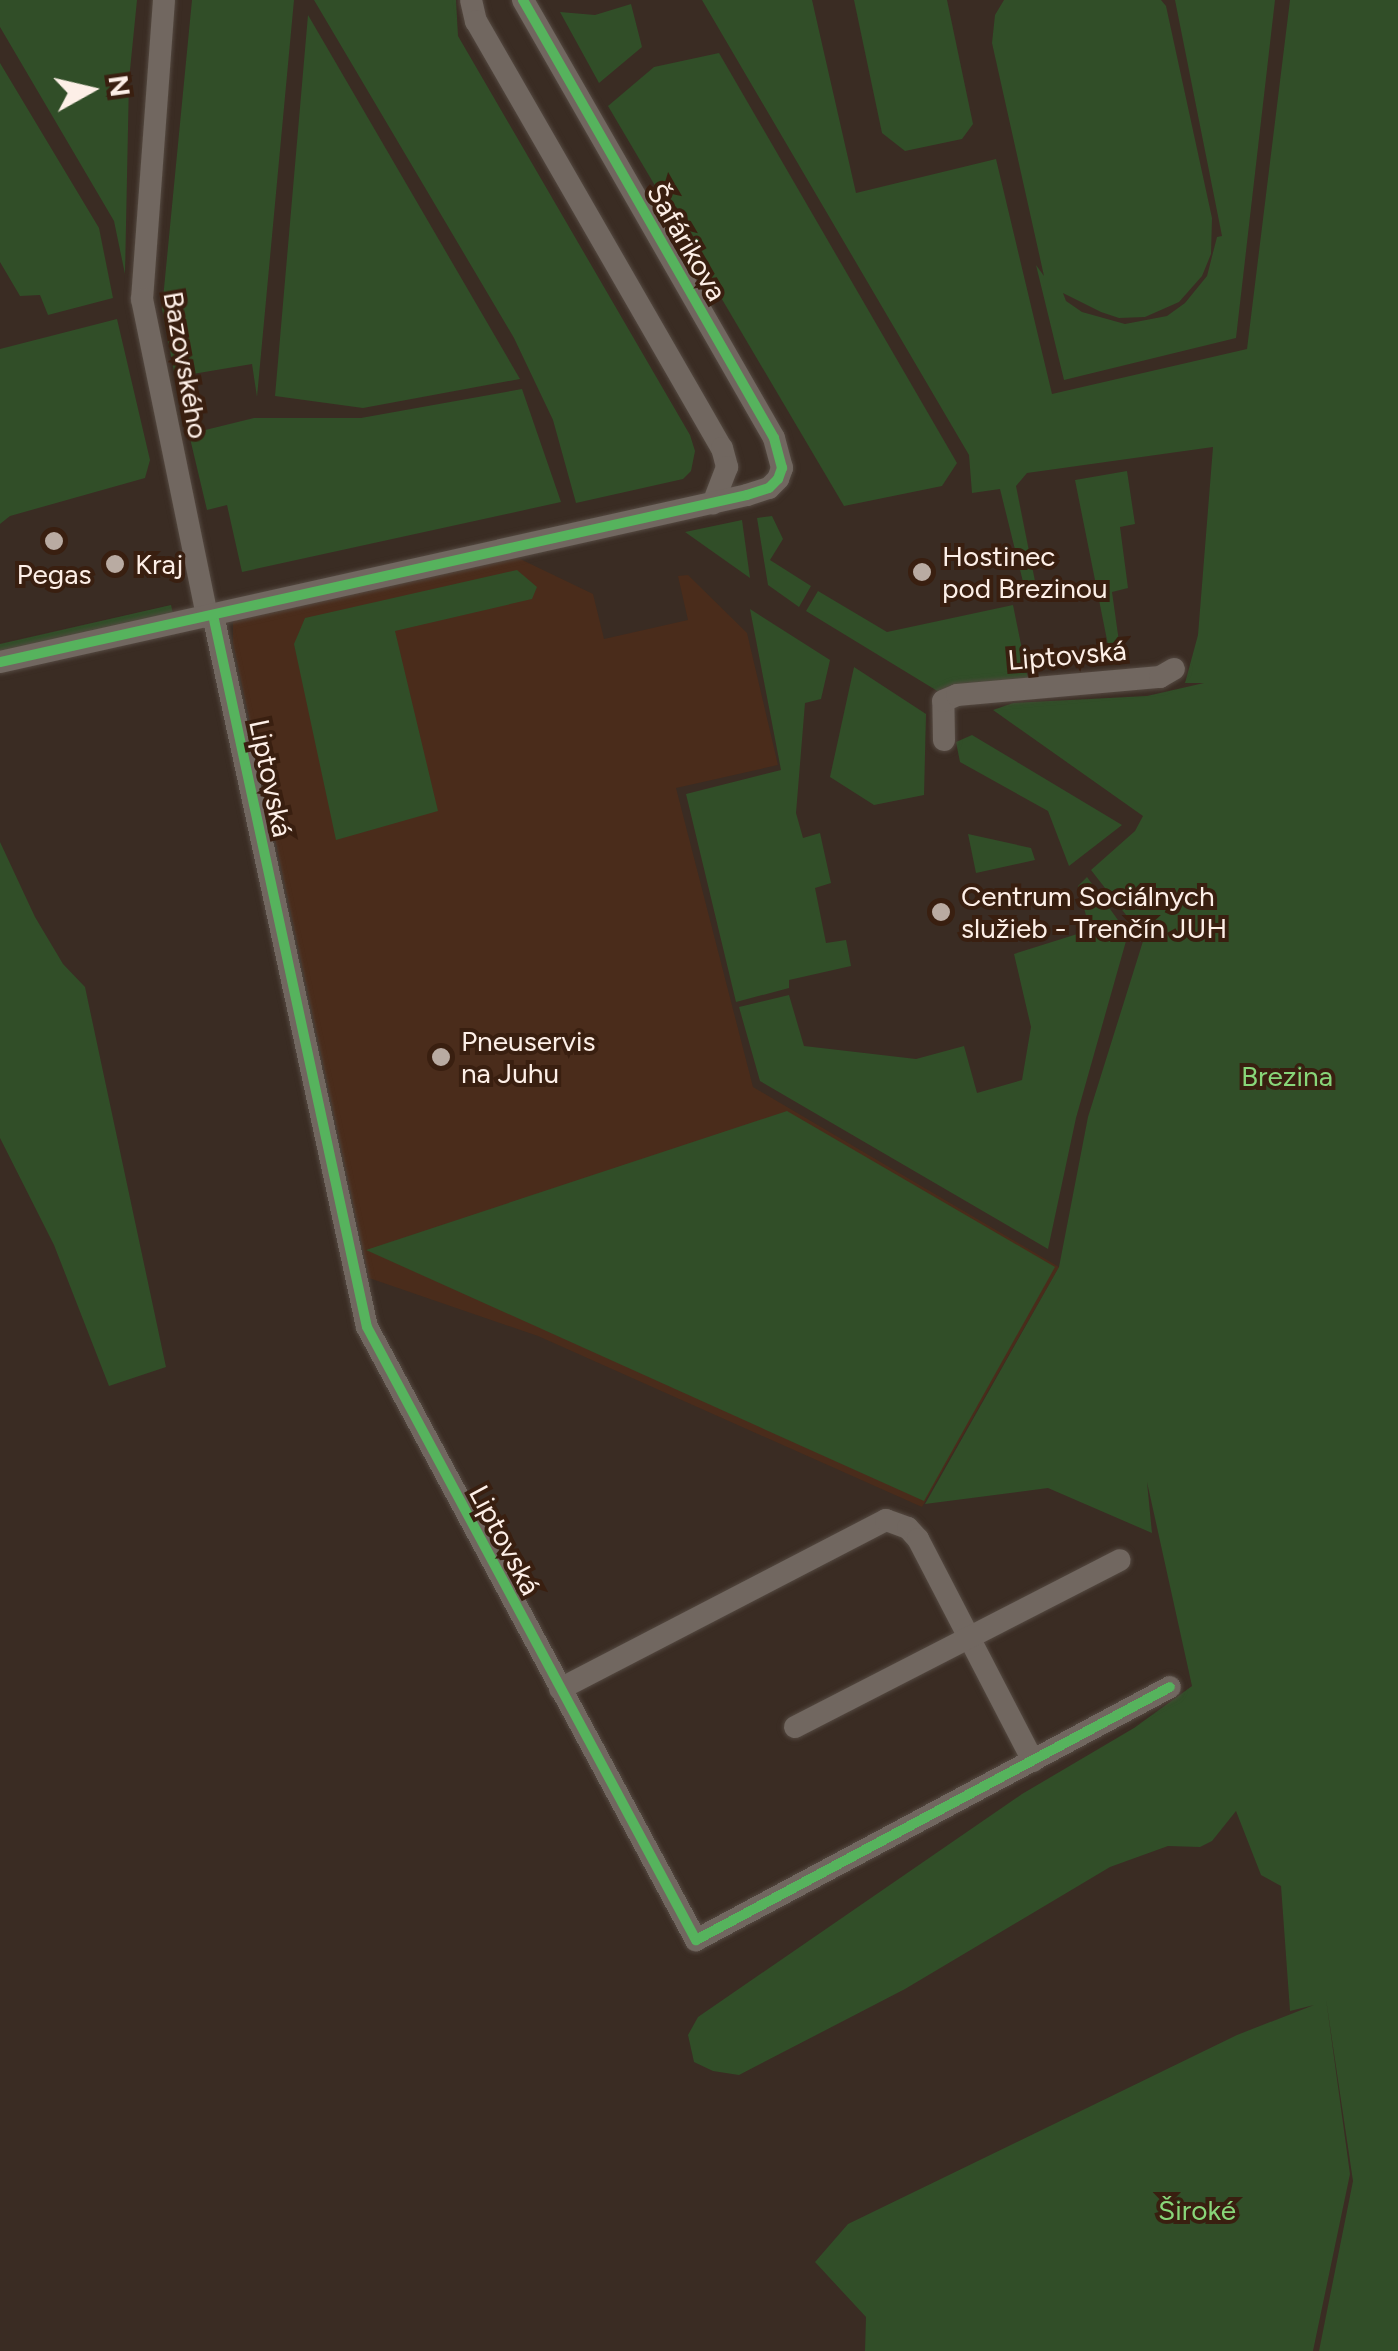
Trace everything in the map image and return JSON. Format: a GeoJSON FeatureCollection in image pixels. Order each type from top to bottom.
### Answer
{"type":"FeatureCollection","features":[{"type":"Feature","properties":{"kind":"street","name":"Bazovského"},"geometry":{"type":"LineString","coordinates":[[164,0],[142,299],[210,616]]}},
{"type":"Feature","properties":{"kind":"street"},"geometry":{"type":"LineString","coordinates":[[0,662],[713,503],[727,467],[722,448],[476,21],[471,0]]}},
{"type":"Feature","properties":{"kind":"street","name":"Šafárikova"},"geometry":{"type":"LineString","coordinates":[[523,0],[774,438],[782,468],[778,479],[769,488],[713,503]]}},
{"type":"Feature","properties":{"kind":"street","name":"Liptovská"},"geometry":{"type":"LineString","coordinates":[[210,616],[368,1327],[696,1940],[1170,1686]]}},
{"type":"Feature","properties":{"kind":"street","name":"Liptovská"},"geometry":{"type":"LineString","coordinates":[[944,740],[943,701],[956,695],[1160,677],[1174,668]]}},
{"type":"Feature","properties":{"kind":"street"},"geometry":{"type":"LineString","coordinates":[[560,1689],[886,1520],[908,1528],[918,1540],[1033,1761]]}},
{"type":"Feature","properties":{"kind":"street"},"geometry":{"type":"LineString","coordinates":[[795,1727],[1120,1560]]}},
{"type":"Feature","properties":{"kind":"shaded area"},"geometry":{"type":"Polygon","coordinates":[[[516,557],[593,594],[604,639],[688,620],[678,576],[688,575],[747,633],[778,765],[676,788],[753,1087],[1059,1267],[922,1507],[538,1336],[369,1278],[233,643],[233,620],[516,557]]]}},
{"type":"Feature","properties":{"kind":"green space"},"geometry":{"type":"Polygon","coordinates":[[[0,0],[137,0],[129,80],[125,274],[114,221],[0,27],[0,0]]]}},
{"type":"Feature","properties":{"kind":"green space"},"geometry":{"type":"Polygon","coordinates":[[[192,0],[294,0],[257,397],[252,364],[175,377],[162,309],[192,0]]]}},
{"type":"Feature","properties":{"kind":"green space"},"geometry":{"type":"Polygon","coordinates":[[[314,0],[456,0],[458,36],[690,435],[695,451],[691,471],[683,479],[576,503],[553,420],[514,338],[314,0]]]}},
{"type":"Feature","properties":{"kind":"green space"},"geometry":{"type":"Polygon","coordinates":[[[702,0],[812,0],[856,193],[996,159],[1052,394],[1247,349],[1290,0],[1398,0],[1398,2351],[1319,2351],[1353,2181],[1326,1999],[1350,2174],[1313,2351],[865,2351],[866,2317],[815,2262],[848,2224],[1237,2035],[1314,2005],[1290,2011],[1281,1886],[1261,1875],[1236,1811],[1212,1841],[1200,1847],[1168,1846],[1110,1867],[905,1989],[739,2075],[713,2071],[694,2062],[688,2035],[698,2017],[1022,1794],[1134,1728],[1192,1686],[1147,1482],[1152,1533],[1048,1488],[925,1504],[1059,1267],[1088,1117],[1144,938],[1091,870],[1135,831],[1143,816],[993,710],[1013,703],[1147,696],[1204,683],[1185,683],[1198,635],[1213,447],[1027,473],[1016,486],[1037,591],[1026,594],[1000,489],[972,493],[969,455],[702,0]]]}},
{"type":"Feature","properties":{"kind":"green space"},"geometry":{"type":"Polygon","coordinates":[[[854,0],[947,0],[973,124],[962,139],[905,151],[882,133],[854,0]]]}},
{"type":"Feature","properties":{"kind":"green space"},"geometry":{"type":"Polygon","coordinates":[[[1004,0],[1161,0],[1166,6],[1212,218],[1211,254],[1202,276],[1179,302],[1145,317],[1119,318],[1063,293],[1066,301],[1082,312],[1125,324],[1167,316],[1185,303],[1207,276],[1217,237],[1222,236],[1175,0],[1275,0],[1236,338],[1064,380],[1036,265],[1044,276],[992,43],[995,15],[1004,0]]]}},
{"type":"Feature","properties":{"kind":"green space"},"geometry":{"type":"Polygon","coordinates":[[[631,4],[642,47],[599,83],[560,12],[595,15],[631,4]]]}},
{"type":"Feature","properties":{"kind":"green space"},"geometry":{"type":"Polygon","coordinates":[[[308,15],[520,379],[363,408],[275,396],[308,15]]]}},
{"type":"Feature","properties":{"kind":"green space"},"geometry":{"type":"Polygon","coordinates":[[[719,53],[957,463],[942,486],[844,506],[608,106],[654,67],[719,53]]]}},
{"type":"Feature","properties":{"kind":"green space"},"geometry":{"type":"Polygon","coordinates":[[[0,63],[99,228],[113,298],[48,315],[40,295],[20,296],[0,262],[0,63]]]}},
{"type":"Feature","properties":{"kind":"green space"},"geometry":{"type":"Polygon","coordinates":[[[117,319],[150,460],[145,478],[10,516],[0,524],[0,349],[117,319]]]}},
{"type":"Feature","properties":{"kind":"green space"},"geometry":{"type":"Polygon","coordinates":[[[522,389],[561,502],[242,572],[227,505],[207,510],[189,434],[254,418],[361,418],[522,389]]]}},
{"type":"Feature","properties":{"kind":"green space"},"geometry":{"type":"Polygon","coordinates":[[[1127,471],[1135,524],[1120,527],[1128,588],[1112,592],[1122,663],[1112,665],[1075,480],[1127,471]]]}},
{"type":"Feature","properties":{"kind":"green space"},"geometry":{"type":"Polygon","coordinates":[[[772,516],[783,539],[770,560],[811,586],[799,607],[768,585],[757,518],[772,516]]]}},
{"type":"Feature","properties":{"kind":"green space"},"geometry":{"type":"Polygon","coordinates":[[[742,520],[750,578],[685,532],[742,520]]]}},
{"type":"Feature","properties":{"kind":"green space"},"geometry":{"type":"Polygon","coordinates":[[[517,570],[537,587],[532,599],[395,631],[438,811],[336,840],[294,644],[305,618],[517,570]]]}},
{"type":"Feature","properties":{"kind":"green space"},"geometry":{"type":"Polygon","coordinates":[[[818,591],[887,632],[1013,605],[1028,679],[939,692],[806,611],[818,591]]]}},
{"type":"Feature","properties":{"kind":"green space"},"geometry":{"type":"Polygon","coordinates":[[[171,605],[174,618],[0,652],[0,644],[171,605]]]}},
{"type":"Feature","properties":{"kind":"green space"},"geometry":{"type":"Polygon","coordinates":[[[750,609],[830,660],[821,699],[805,703],[796,813],[803,838],[820,833],[831,883],[815,888],[826,943],[846,940],[851,966],[789,980],[789,988],[736,1002],[686,794],[781,770],[750,609]]]}},
{"type":"Feature","properties":{"kind":"green space"},"geometry":{"type":"Polygon","coordinates":[[[854,667],[926,714],[924,795],[874,805],[830,777],[854,667]]]}},
{"type":"Feature","properties":{"kind":"green space"},"geometry":{"type":"Polygon","coordinates":[[[972,735],[1122,825],[1069,866],[1048,811],[960,762],[956,742],[972,735]]]}},
{"type":"Feature","properties":{"kind":"green space"},"geometry":{"type":"Polygon","coordinates":[[[968,834],[1031,848],[1035,860],[976,873],[968,834]]]}},
{"type":"Feature","properties":{"kind":"green space"},"geometry":{"type":"Polygon","coordinates":[[[0,842],[35,917],[63,964],[85,987],[166,1367],[109,1386],[54,1245],[0,1138],[0,842]]]}},
{"type":"Feature","properties":{"kind":"green space"},"geometry":{"type":"Polygon","coordinates":[[[1087,877],[1128,934],[1076,1118],[1048,1249],[760,1081],[739,1007],[789,995],[804,1046],[916,1059],[964,1046],[977,1093],[1022,1080],[1031,1027],[1014,954],[1090,930],[1078,886],[1087,877]]]}},
{"type":"Feature","properties":{"kind":"green space"},"geometry":{"type":"Polygon","coordinates":[[[787,1111],[1055,1267],[924,1501],[366,1250],[787,1111]]]}},
{"type":"Feature","properties":{"kind":"cycle path"},"geometry":{"type":"LineString","coordinates":[[0,662],[747,495],[769,488],[778,479],[782,468],[774,438],[523,0]]}},
{"type":"Feature","properties":{"kind":"cycle path"},"geometry":{"type":"LineString","coordinates":[[213,615],[367,1327],[696,1940],[1170,1687]]}},
{"type":"Feature","properties":{"kind":"place","name":"Pegas"},"geometry":{"type":"Point","coordinates":[54,541]}},
{"type":"Feature","properties":{"kind":"place","name":"Kraj"},"geometry":{"type":"Point","coordinates":[115,564]}},
{"type":"Feature","properties":{"kind":"place","name":"Hostinec pod Brezinou"},"geometry":{"type":"Point","coordinates":[922,572]}},
{"type":"Feature","properties":{"kind":"place","name":"Centrum Sociálnych služieb - Trenčín JUH"},"geometry":{"type":"Point","coordinates":[941,912]}},
{"type":"Feature","properties":{"kind":"place","name":"Pneuservis na Juhu"},"geometry":{"type":"Point","coordinates":[441,1057]}},
{"type":"Feature","properties":{"kind":"park label","name":"Brezina"},"geometry":{"type":"Point","coordinates":[1287,1076]}},
{"type":"Feature","properties":{"kind":"park label","name":"Široké"},"geometry":{"type":"Point","coordinates":[1197,2210]}}]}
